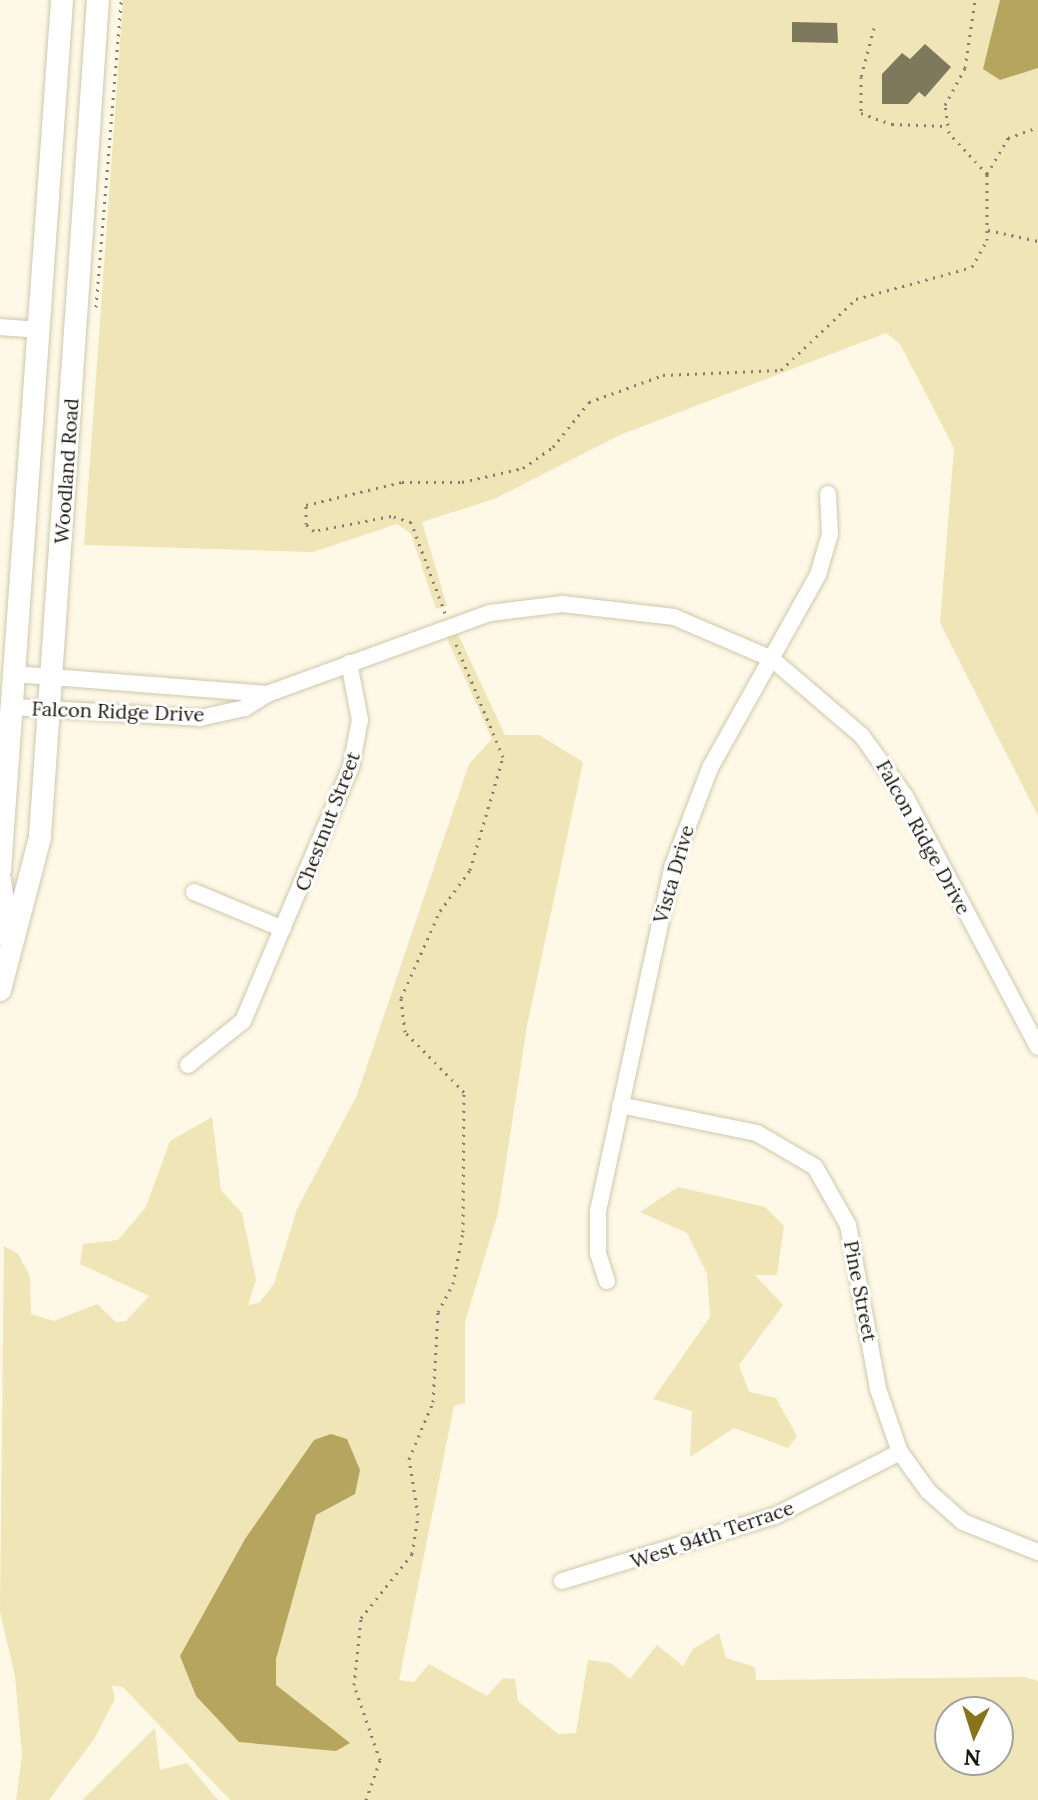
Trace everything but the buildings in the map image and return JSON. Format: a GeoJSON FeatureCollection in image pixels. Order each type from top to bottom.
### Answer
{"type":"FeatureCollection","features":[{"type":"Feature","properties":{"kind":"main road","name":"Woodland Road"},"geometry":{"type":"LineString","coordinates":[[0,870],[62,0]]}},
{"type":"Feature","properties":{"kind":"main road","name":"Woodland Road"},"geometry":{"type":"LineString","coordinates":[[0,990],[8,937],[37,851],[53,676],[98,0]]}},
{"type":"Feature","properties":{"kind":"main road","name":"Woodland Road"},"geometry":{"type":"LineString","coordinates":[[0,880],[8,937]]}},
{"type":"Feature","properties":{"kind":"street"},"geometry":{"type":"LineString","coordinates":[[0,327],[40,330]]}},
{"type":"Feature","properties":{"kind":"street","name":"Vista Drive"},"geometry":{"type":"LineString","coordinates":[[607,1281],[596,1231],[620,1105],[673,865],[710,768],[772,659],[826,554],[828,494]]}},
{"type":"Feature","properties":{"kind":"street","name":"Falcon Ridge Drive"},"geometry":{"type":"LineString","coordinates":[[12,707],[200,718],[245,708],[267,694],[449,625],[522,607],[602,605],[674,617],[772,659],[839,712],[883,762],[1038,1047]]}},
{"type":"Feature","properties":{"kind":"street","name":"Chestnut Street"},"geometry":{"type":"LineString","coordinates":[[188,1065],[243,1021],[283,929],[357,744],[349,663]]}},
{"type":"Feature","properties":{"kind":"street","name":"Falcon Ridge Drive"},"geometry":{"type":"LineString","coordinates":[[14,674],[267,694]]}},
{"type":"Feature","properties":{"kind":"street"},"geometry":{"type":"LineString","coordinates":[[194,892],[283,929]]}},
{"type":"Feature","properties":{"kind":"street","name":"Pine Street"},"geometry":{"type":"LineString","coordinates":[[620,1105],[778,1141],[829,1184],[848,1225],[878,1389],[900,1452],[928,1491],[963,1522],[1038,1552]]}},
{"type":"Feature","properties":{"kind":"street","name":"West 94th Terrace"},"geometry":{"type":"LineString","coordinates":[[562,1581],[775,1516],[900,1452]]}},
{"type":"Feature","properties":{"kind":"path"},"geometry":{"type":"LineString","coordinates":[[975,0],[965,68],[945,105],[945,126],[987,174]]}},
{"type":"Feature","properties":{"kind":"path"},"geometry":{"type":"LineString","coordinates":[[874,28],[861,113],[892,124],[945,126]]}},
{"type":"Feature","properties":{"kind":"path"},"geometry":{"type":"LineString","coordinates":[[366,1800],[380,1760],[355,1694],[361,1618],[412,1554],[418,1515],[409,1459],[433,1402],[438,1312],[453,1284],[463,1232],[464,1092],[405,1032],[401,998],[440,911],[470,870],[503,757],[411,522],[391,516],[314,531],[306,524],[306,505],[402,482],[462,482],[523,468],[553,447],[589,402],[650,378],[781,370],[856,299],[972,267],[988,230],[987,174],[1008,138],[1038,127]]}},
{"type":"Feature","properties":{"kind":"path"},"geometry":{"type":"LineString","coordinates":[[988,230],[1038,241]]}},
{"type":"Feature","properties":{"kind":"shaded area"},"geometry":{"type":"Polygon","coordinates":[[[123,0],[1038,0],[1038,816],[940,623],[954,448],[900,344],[886,333],[620,435],[494,499],[422,522],[447,606],[436,609],[411,534],[397,524],[313,552],[84,545],[123,0]]]}},
{"type":"Feature","properties":{"kind":"shaded area"},"geometry":{"type":"Polygon","coordinates":[[[1000,0],[1038,0],[1038,68],[1000,80],[983,69],[1000,0]]]}},
{"type":"Feature","properties":{"kind":"shaded area"},"geometry":{"type":"Polygon","coordinates":[[[458,634],[505,735],[539,735],[583,762],[527,1026],[498,1213],[465,1322],[465,1403],[454,1406],[399,1680],[414,1682],[429,1664],[487,1696],[503,1678],[515,1679],[518,1701],[558,1734],[576,1733],[588,1660],[611,1663],[630,1679],[657,1645],[683,1666],[693,1649],[719,1633],[726,1658],[755,1667],[756,1680],[1025,1677],[1038,1681],[1038,1800],[230,1800],[123,1687],[112,1686],[115,1699],[94,1739],[49,1800],[16,1800],[22,1755],[15,1676],[0,1612],[4,1246],[18,1254],[30,1276],[31,1314],[54,1321],[97,1304],[116,1322],[126,1321],[149,1296],[80,1264],[83,1244],[118,1240],[146,1207],[170,1141],[212,1117],[221,1190],[242,1213],[256,1280],[248,1305],[259,1303],[274,1284],[297,1209],[357,1095],[469,764],[492,739],[447,638],[458,634]]]}},
{"type":"Feature","properties":{"kind":"shaded area"},"geometry":{"type":"Polygon","coordinates":[[[678,1187],[765,1207],[784,1226],[777,1275],[755,1275],[783,1305],[739,1365],[749,1392],[776,1398],[797,1436],[788,1448],[734,1428],[690,1457],[692,1411],[653,1399],[710,1317],[707,1274],[687,1233],[640,1212],[678,1187]]]}},
{"type":"Feature","properties":{"kind":"shaded area"},"geometry":{"type":"Polygon","coordinates":[[[331,1434],[347,1439],[360,1470],[355,1494],[316,1515],[276,1659],[276,1685],[350,1743],[336,1751],[239,1742],[196,1696],[180,1656],[245,1539],[314,1440],[331,1434]]]}},
{"type":"Feature","properties":{"kind":"shaded area"},"geometry":{"type":"Polygon","coordinates":[[[155,1728],[160,1770],[187,1763],[218,1800],[82,1800],[155,1728]]]}}]}
